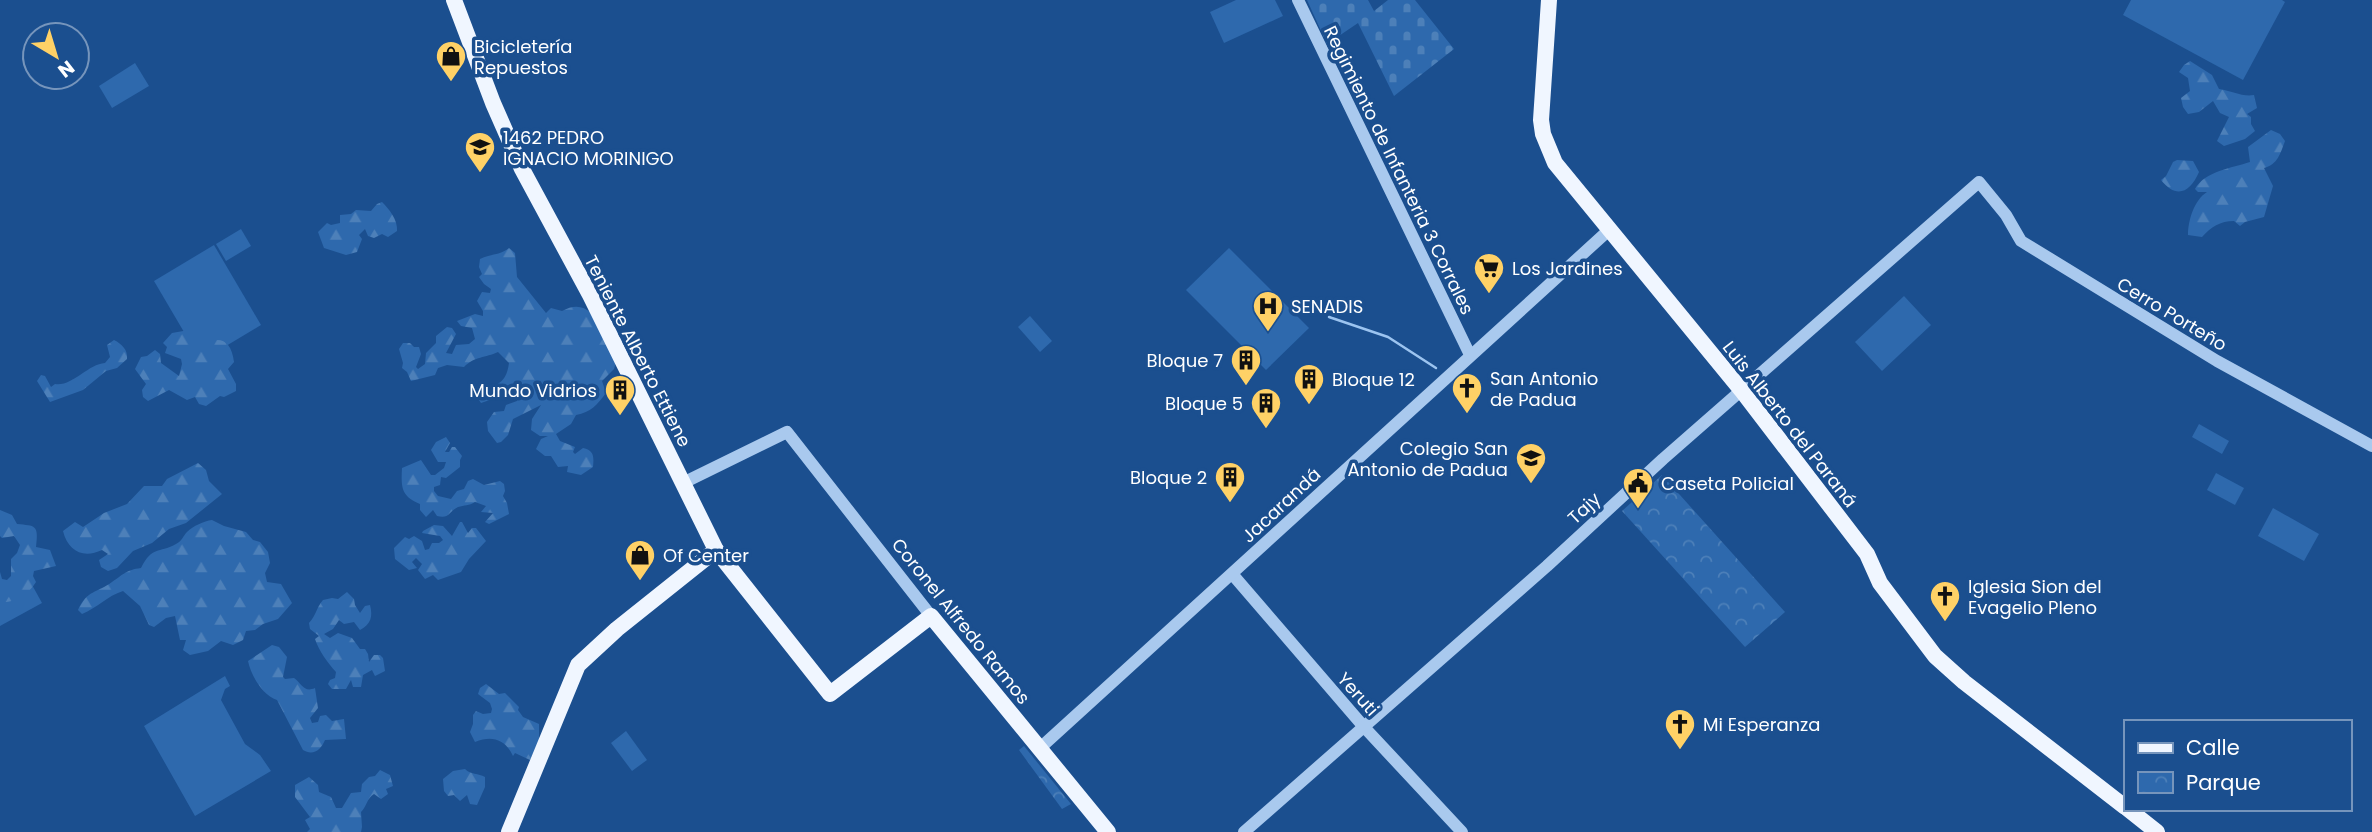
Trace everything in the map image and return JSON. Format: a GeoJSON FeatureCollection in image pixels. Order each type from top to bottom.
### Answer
{"type":"FeatureCollection","features":[{"type":"Feature","properties":{"kind":"main road","name":"Teniente Alberto Ettiene"},"geometry":{"type":"LineString","coordinates":[[454,0],[493,103],[522,169],[590,295],[716,550],[830,694],[931,616]]}},
{"type":"Feature","properties":{"kind":"main road","name":"Luis Alberto del Paraná"},"geometry":{"type":"LineString","coordinates":[[1549,0],[1542,105],[1543,134],[1555,163],[1742,391],[1867,554],[1880,583],[1935,656],[2124,806]]}},
{"type":"Feature","properties":{"kind":"main road"},"geometry":{"type":"LineString","coordinates":[[509,832],[578,664],[617,629],[716,550]]}},
{"type":"Feature","properties":{"kind":"main road","name":"Coronel Alfredo Ramos"},"geometry":{"type":"LineString","coordinates":[[931,616],[1108,832]]}},
{"type":"Feature","properties":{"kind":"main road","name":"Luis Alberto del Paraná"},"geometry":{"type":"LineString","coordinates":[[2131,811],[2157,832]]}},
{"type":"Feature","properties":{"kind":"street","name":"Regimiento de Infanteria 3 Corrales"},"geometry":{"type":"LineString","coordinates":[[1298,0],[1470,355]]}},
{"type":"Feature","properties":{"kind":"street","name":"Tajy"},"geometry":{"type":"LineString","coordinates":[[1244,832],[1979,182]]}},
{"type":"Feature","properties":{"kind":"street","name":"Cerro Porteño"},"geometry":{"type":"LineString","coordinates":[[1979,182],[2006,215],[2021,241],[2217,361],[2372,446]]}},
{"type":"Feature","properties":{"kind":"street","name":"Jacarandá"},"geometry":{"type":"LineString","coordinates":[[1039,749],[1609,230]]}},
{"type":"Feature","properties":{"kind":"street","name":"Coronel Alfredo Ramos"},"geometry":{"type":"LineString","coordinates":[[683,483],[787,432],[931,616]]}},
{"type":"Feature","properties":{"kind":"street","name":"Yeruti"},"geometry":{"type":"LineString","coordinates":[[1233,575],[1364,727],[1462,832]]}},
{"type":"Feature","properties":{"kind":"green space"},"geometry":{"type":"Polygon","coordinates":[[[1236,0],[1275,0],[1283,16],[1224,43],[1210,12],[1236,0]]]}},
{"type":"Feature","properties":{"kind":"green space"},"geometry":{"type":"Polygon","coordinates":[[[1307,0],[1368,0],[1374,11],[1388,0],[1415,0],[1454,49],[1394,96],[1358,23],[1327,44],[1307,0]]]}},
{"type":"Feature","properties":{"kind":"green space"},"geometry":{"type":"Polygon","coordinates":[[[2131,0],[2285,2],[2243,80],[2123,15],[2131,0]]]}},
{"type":"Feature","properties":{"kind":"green space"},"geometry":{"type":"Polygon","coordinates":[[[2190,61],[2212,75],[2219,89],[2241,95],[2254,95],[2257,108],[2247,114],[2251,117],[2255,131],[2245,139],[2224,146],[2217,141],[2229,117],[2220,113],[2213,101],[2199,112],[2188,114],[2181,98],[2190,91],[2188,78],[2179,72],[2190,61]]]}},
{"type":"Feature","properties":{"kind":"green space"},"geometry":{"type":"Polygon","coordinates":[[[135,63],[149,86],[112,108],[99,86],[135,63]]]}},
{"type":"Feature","properties":{"kind":"green space"},"geometry":{"type":"Polygon","coordinates":[[[2271,130],[2280,134],[2285,141],[2275,161],[2264,168],[2273,186],[2264,217],[2240,226],[2234,221],[2220,223],[2202,237],[2188,235],[2193,211],[2207,192],[2198,192],[2195,189],[2199,183],[2220,171],[2250,162],[2248,147],[2271,130]]]}},
{"type":"Feature","properties":{"kind":"green space"},"geometry":{"type":"Polygon","coordinates":[[[2177,160],[2193,161],[2199,172],[2191,185],[2182,191],[2172,190],[2161,180],[2177,160]]]}},
{"type":"Feature","properties":{"kind":"green space"},"geometry":{"type":"Polygon","coordinates":[[[382,202],[395,219],[397,231],[388,237],[382,234],[374,238],[368,236],[365,229],[359,235],[362,239],[357,252],[346,255],[324,248],[318,232],[327,223],[340,223],[340,215],[351,214],[356,210],[371,211],[382,202]]]}},
{"type":"Feature","properties":{"kind":"green space"},"geometry":{"type":"Polygon","coordinates":[[[241,229],[251,246],[226,261],[216,244],[241,229]]]}},
{"type":"Feature","properties":{"kind":"green space"},"geometry":{"type":"Polygon","coordinates":[[[214,245],[261,325],[201,361],[154,281],[214,245]]]}},
{"type":"Feature","properties":{"kind":"green space"},"geometry":{"type":"Polygon","coordinates":[[[509,248],[515,253],[517,277],[546,313],[551,308],[562,311],[573,307],[583,308],[591,313],[598,321],[616,362],[614,369],[602,381],[606,393],[600,401],[590,410],[576,415],[571,424],[556,434],[560,441],[575,447],[575,454],[583,448],[591,452],[593,467],[581,475],[567,472],[568,466],[558,467],[551,456],[545,456],[536,449],[541,439],[548,436],[540,436],[531,430],[532,419],[541,405],[513,419],[508,435],[501,442],[497,443],[488,431],[487,422],[494,412],[504,411],[506,405],[517,401],[517,394],[512,389],[507,394],[481,403],[475,394],[497,384],[505,377],[509,363],[498,352],[476,359],[464,367],[447,365],[438,368],[435,375],[411,381],[402,368],[399,349],[403,343],[419,347],[421,354],[416,367],[418,369],[425,364],[426,353],[436,343],[436,336],[447,327],[452,328],[456,334],[446,353],[452,354],[456,345],[469,344],[475,339],[472,328],[461,326],[457,321],[475,314],[483,316],[477,301],[482,292],[490,293],[491,289],[479,277],[482,274],[480,259],[509,248]]]}},
{"type":"Feature","properties":{"kind":"green space"},"geometry":{"type":"Polygon","coordinates":[[[1229,248],[1309,328],[1266,370],[1186,290],[1229,248]]]}},
{"type":"Feature","properties":{"kind":"green space"},"geometry":{"type":"Polygon","coordinates":[[[1904,296],[1931,325],[1882,371],[1855,342],[1904,296]]]}},
{"type":"Feature","properties":{"kind":"green space"},"geometry":{"type":"Polygon","coordinates":[[[1030,316],[1052,341],[1040,352],[1018,327],[1030,316]]]}},
{"type":"Feature","properties":{"kind":"green space"},"geometry":{"type":"Polygon","coordinates":[[[189,330],[196,333],[198,347],[217,340],[230,347],[234,362],[228,369],[236,384],[236,391],[224,397],[220,396],[206,406],[199,404],[195,397],[187,400],[169,390],[148,401],[143,397],[142,390],[146,384],[135,369],[141,357],[155,350],[160,354],[161,363],[179,376],[181,359],[165,353],[167,347],[163,343],[172,333],[189,330]]]}},
{"type":"Feature","properties":{"kind":"green space"},"geometry":{"type":"Polygon","coordinates":[[[114,340],[124,348],[127,359],[117,368],[106,371],[83,390],[50,402],[37,381],[41,375],[45,376],[51,387],[68,382],[92,367],[105,363],[110,357],[107,345],[114,340]]]}},
{"type":"Feature","properties":{"kind":"green space"},"geometry":{"type":"Polygon","coordinates":[[[2199,424],[2229,441],[2222,454],[2192,437],[2199,424]]]}},
{"type":"Feature","properties":{"kind":"green space"},"geometry":{"type":"Polygon","coordinates":[[[446,437],[450,443],[445,452],[455,447],[462,456],[460,467],[446,478],[441,477],[440,485],[434,487],[438,496],[451,499],[473,479],[484,485],[500,481],[504,484],[503,496],[509,514],[489,524],[485,522],[493,513],[481,512],[486,506],[475,502],[458,507],[444,517],[437,516],[433,510],[426,517],[420,510],[420,504],[409,498],[402,486],[402,468],[421,460],[431,475],[435,475],[444,468],[446,462],[438,462],[431,450],[436,442],[446,437]]]}},
{"type":"Feature","properties":{"kind":"green space"},"geometry":{"type":"Polygon","coordinates":[[[198,463],[206,470],[209,481],[222,494],[186,523],[169,529],[152,543],[133,551],[117,568],[108,571],[101,567],[99,560],[108,554],[102,550],[83,553],[73,548],[65,538],[63,531],[75,522],[83,527],[104,513],[127,504],[144,486],[162,486],[167,479],[198,463]]]}},
{"type":"Feature","properties":{"kind":"green space"},"geometry":{"type":"Polygon","coordinates":[[[2216,473],[2244,488],[2235,505],[2207,490],[2216,473]]]}},
{"type":"Feature","properties":{"kind":"green space"},"geometry":{"type":"Polygon","coordinates":[[[1662,475],[1785,612],[1745,647],[1622,511],[1662,475]]]}},
{"type":"Feature","properties":{"kind":"green space"},"geometry":{"type":"Polygon","coordinates":[[[2273,508],[2319,534],[2304,561],[2258,536],[2273,508]]]}},
{"type":"Feature","properties":{"kind":"green space"},"geometry":{"type":"Polygon","coordinates":[[[0,510],[12,515],[17,524],[28,525],[36,530],[36,547],[50,550],[56,566],[34,571],[36,582],[29,590],[15,600],[5,602],[0,602],[0,572],[2,579],[7,580],[11,576],[11,559],[20,545],[14,536],[0,536],[0,510]]]}},
{"type":"Feature","properties":{"kind":"green space"},"geometry":{"type":"Polygon","coordinates":[[[212,520],[246,532],[268,552],[270,563],[265,573],[267,582],[281,584],[292,603],[278,619],[255,630],[246,631],[243,640],[233,645],[221,641],[208,651],[190,655],[183,650],[186,640],[180,640],[175,616],[166,618],[154,627],[149,625],[140,606],[123,591],[82,614],[78,610],[89,595],[125,573],[141,568],[153,553],[176,544],[192,528],[212,520]]]}},
{"type":"Feature","properties":{"kind":"green space"},"geometry":{"type":"Polygon","coordinates":[[[460,522],[468,533],[472,528],[476,528],[486,541],[461,572],[438,580],[433,575],[425,579],[418,570],[422,564],[416,558],[412,562],[417,568],[409,570],[395,559],[394,548],[405,537],[409,539],[414,536],[422,541],[425,550],[429,549],[432,543],[443,540],[440,536],[422,533],[423,531],[434,525],[443,526],[452,536],[460,522]]]}},
{"type":"Feature","properties":{"kind":"green space"},"geometry":{"type":"Polygon","coordinates":[[[31,583],[42,603],[0,626],[0,600],[31,583]]]}},
{"type":"Feature","properties":{"kind":"green space"},"geometry":{"type":"Polygon","coordinates":[[[347,592],[354,599],[360,613],[365,606],[370,605],[369,623],[360,630],[354,622],[344,624],[339,620],[333,629],[324,634],[330,638],[338,633],[352,638],[360,649],[365,649],[369,662],[374,655],[383,658],[385,671],[375,676],[372,670],[363,675],[361,687],[353,687],[351,680],[346,689],[332,689],[328,684],[335,678],[336,672],[321,652],[315,639],[319,636],[310,629],[309,623],[323,600],[338,599],[347,592]]]}},
{"type":"Feature","properties":{"kind":"green space"},"geometry":{"type":"Polygon","coordinates":[[[272,645],[279,647],[287,657],[283,677],[285,679],[294,678],[306,689],[315,688],[318,708],[310,718],[312,723],[318,722],[320,716],[326,715],[332,721],[344,719],[346,739],[325,740],[319,749],[313,752],[303,750],[277,700],[262,689],[249,666],[248,661],[272,645]]]}},
{"type":"Feature","properties":{"kind":"green space"},"geometry":{"type":"Polygon","coordinates":[[[225,676],[230,686],[225,689],[221,700],[245,744],[260,755],[271,771],[195,816],[144,726],[225,676]]]}},
{"type":"Feature","properties":{"kind":"green space"},"geometry":{"type":"Polygon","coordinates":[[[486,684],[499,694],[505,693],[519,707],[523,717],[539,724],[539,740],[530,760],[515,753],[513,756],[502,742],[497,740],[475,742],[470,732],[473,715],[476,711],[491,713],[492,709],[490,703],[478,694],[480,688],[486,684]]]}},
{"type":"Feature","properties":{"kind":"green space"},"geometry":{"type":"Polygon","coordinates":[[[626,731],[647,760],[632,771],[611,743],[626,731]]]}},
{"type":"Feature","properties":{"kind":"green space"},"geometry":{"type":"Polygon","coordinates":[[[1024,746],[1071,804],[1062,809],[1019,750],[1024,746]]]}},
{"type":"Feature","properties":{"kind":"green space"},"geometry":{"type":"Polygon","coordinates":[[[465,769],[485,777],[485,787],[477,805],[470,804],[467,795],[460,801],[454,795],[448,796],[444,791],[443,779],[453,771],[465,769]]]}},
{"type":"Feature","properties":{"kind":"green space"},"geometry":{"type":"Polygon","coordinates":[[[380,770],[390,775],[393,786],[386,789],[388,794],[381,799],[374,794],[370,798],[361,812],[361,832],[307,832],[310,829],[305,820],[310,817],[295,797],[295,785],[309,777],[318,785],[319,792],[331,797],[336,808],[342,808],[351,793],[361,792],[362,784],[380,770]]]}},
{"type":"Feature","properties":{"kind":"waterway"},"geometry":{"type":"LineString","coordinates":[[1329,317],[1388,337],[1436,368]]}},
{"type":"Feature","properties":{"kind":"place","name":"Bicicletería Repuestos"},"geometry":{"type":"Point","coordinates":[451,83]}},
{"type":"Feature","properties":{"kind":"place","name":"1462 PEDRO IGNACIO MORINIGO"},"geometry":{"type":"Point","coordinates":[480,174]}},
{"type":"Feature","properties":{"kind":"place","name":"Los Jardines"},"geometry":{"type":"Point","coordinates":[1489,295]}},
{"type":"Feature","properties":{"kind":"place","name":"SENADIS"},"geometry":{"type":"Point","coordinates":[1268,333]}},
{"type":"Feature","properties":{"kind":"place","name":"Bloque 7"},"geometry":{"type":"Point","coordinates":[1246,387]}},
{"type":"Feature","properties":{"kind":"place","name":"Bloque 12"},"geometry":{"type":"Point","coordinates":[1309,406]}},
{"type":"Feature","properties":{"kind":"place","name":"San Antonio de Padua"},"geometry":{"type":"Point","coordinates":[1467,415]}},
{"type":"Feature","properties":{"kind":"place","name":"Mundo Vidrios"},"geometry":{"type":"Point","coordinates":[620,417]}},
{"type":"Feature","properties":{"kind":"place","name":"Bloque 5"},"geometry":{"type":"Point","coordinates":[1266,430]}},
{"type":"Feature","properties":{"kind":"place","name":"Colegio San Antonio de Padua"},"geometry":{"type":"Point","coordinates":[1531,485]}},
{"type":"Feature","properties":{"kind":"place","name":"Bloque 2"},"geometry":{"type":"Point","coordinates":[1230,504]}},
{"type":"Feature","properties":{"kind":"place","name":"Caseta Policial"},"geometry":{"type":"Point","coordinates":[1638,510]}},
{"type":"Feature","properties":{"kind":"place","name":"Of Center"},"geometry":{"type":"Point","coordinates":[640,582]}},
{"type":"Feature","properties":{"kind":"place","name":"Iglesia Sion del Evagelio Pleno"},"geometry":{"type":"Point","coordinates":[1945,623]}},
{"type":"Feature","properties":{"kind":"place","name":"Mi Esperanza"},"geometry":{"type":"Point","coordinates":[1680,751]}}]}
